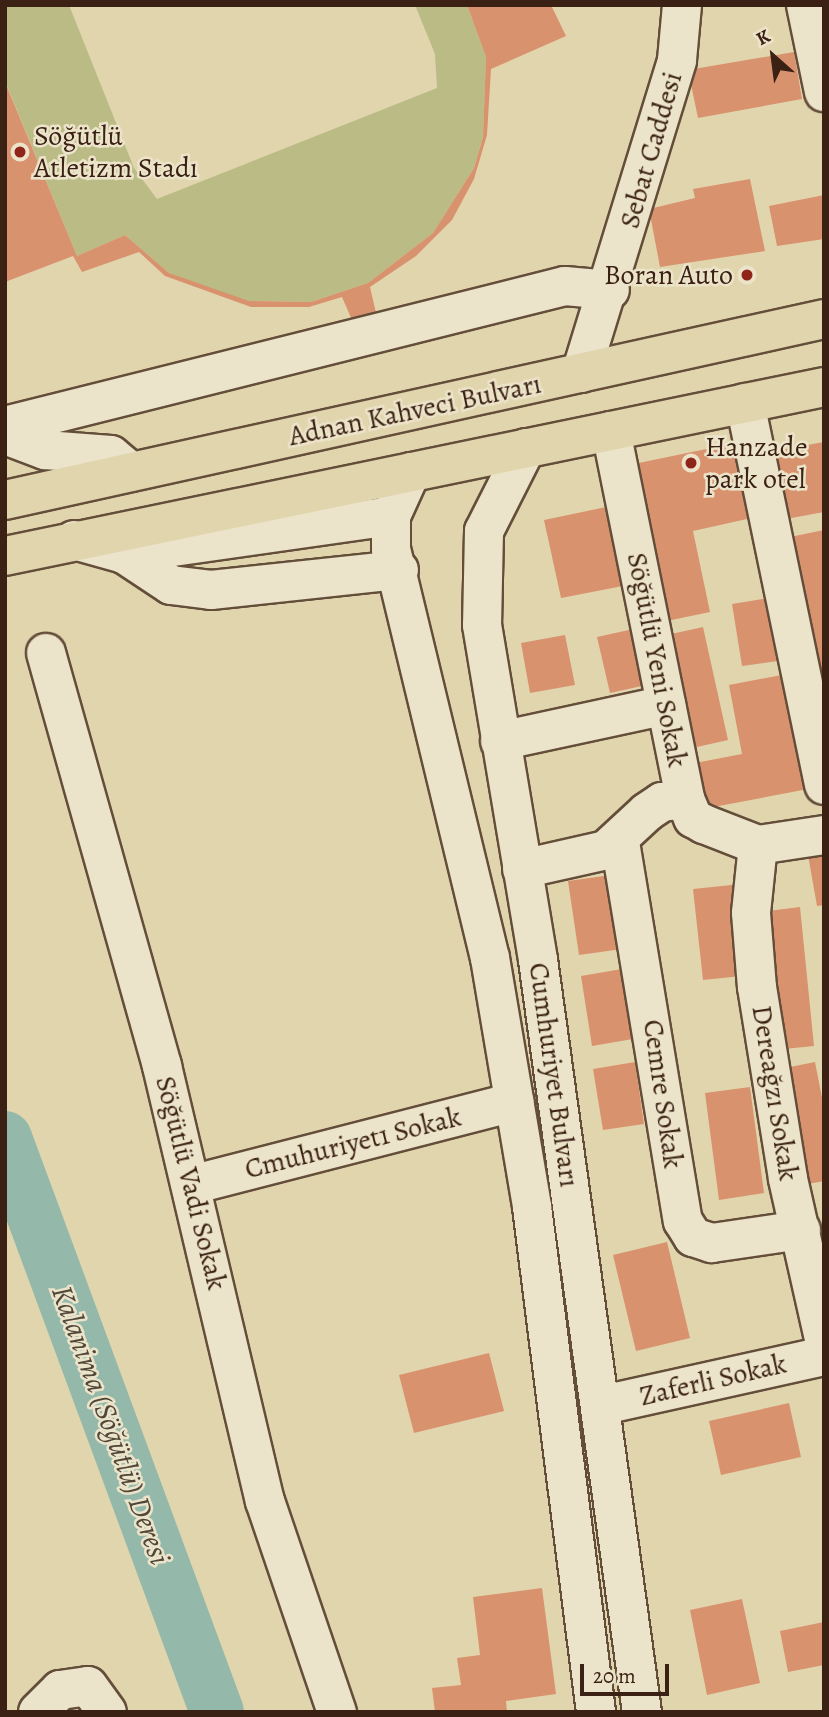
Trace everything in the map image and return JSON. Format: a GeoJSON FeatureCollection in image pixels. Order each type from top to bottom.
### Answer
{"type":"FeatureCollection","features":[{"type":"Feature","properties":{"kind":"highway","name":"Adnan Kahveci Bulvarı"},"geometry":{"type":"LineString","coordinates":[[5,499],[824,319]]}},
{"type":"Feature","properties":{"kind":"highway"},"geometry":{"type":"LineString","coordinates":[[5,556],[824,387]]}},
{"type":"Feature","properties":{"kind":"street","name":"Sebat Caddesi"},"geometry":{"type":"LineString","coordinates":[[581,373],[610,290],[677,60],[682,5]]}},
{"type":"Feature","properties":{"kind":"street"},"geometry":{"type":"LineString","coordinates":[[806,5],[824,92]]}},
{"type":"Feature","properties":{"kind":"street"},"geometry":{"type":"LineString","coordinates":[[5,426],[565,286],[610,290]]}},
{"type":"Feature","properties":{"kind":"street"},"geometry":{"type":"LineString","coordinates":[[745,403],[824,785]]}},
{"type":"Feature","properties":{"kind":"street","name":"Söğütlü Yeni Sokak"},"geometry":{"type":"LineString","coordinates":[[611,431],[685,799],[693,818],[758,845]]}},
{"type":"Feature","properties":{"kind":"street"},"geometry":{"type":"LineString","coordinates":[[5,435],[45,450],[111,455],[131,472]]}},
{"type":"Feature","properties":{"kind":"street","name":"Cumhuriyet Bulvarı"},"geometry":{"type":"LineString","coordinates":[[526,448],[484,531],[480,557],[482,625],[522,869],[603,1405],[642,1712]]}},
{"type":"Feature","properties":{"kind":"street","name":"Cumhuriyet Bulvarı"},"geometry":{"type":"LineString","coordinates":[[411,472],[391,516],[391,549],[399,570],[490,958],[515,1102],[596,1712]]}},
{"type":"Feature","properties":{"kind":"street"},"geometry":{"type":"LineString","coordinates":[[124,554],[391,516]]}},
{"type":"Feature","properties":{"kind":"street"},"geometry":{"type":"LineString","coordinates":[[71,541],[124,554],[171,585],[211,590],[399,570]]}},
{"type":"Feature","properties":{"kind":"street","name":"Söğütlü Vadi Sokak"},"geometry":{"type":"LineString","coordinates":[[46,653],[191,1185],[265,1501],[337,1712]]}},
{"type":"Feature","properties":{"kind":"street"},"geometry":{"type":"LineString","coordinates":[[500,741],[666,705]]}},
{"type":"Feature","properties":{"kind":"street"},"geometry":{"type":"LineString","coordinates":[[522,869],[606,850],[620,842],[647,812],[662,802],[685,799]]}},
{"type":"Feature","properties":{"kind":"street"},"geometry":{"type":"LineString","coordinates":[[758,845],[824,835]]}},
{"type":"Feature","properties":{"kind":"street","name":"Cemre Sokak"},"geometry":{"type":"LineString","coordinates":[[620,842],[683,1221],[693,1237],[712,1242],[801,1230]]}},
{"type":"Feature","properties":{"kind":"street","name":"Dereağzı Sokak"},"geometry":{"type":"LineString","coordinates":[[758,845],[751,914],[757,987],[801,1230],[824,1339]]}},
{"type":"Feature","properties":{"kind":"street","name":"Cmuhuriyet1 Sokak"},"geometry":{"type":"LineString","coordinates":[[191,1185],[515,1102]]}},
{"type":"Feature","properties":{"kind":"street","name":"Zaferli Sokak"},"geometry":{"type":"LineString","coordinates":[[603,1405],[824,1356]]}},
{"type":"Feature","properties":{"kind":"street"},"geometry":{"type":"LineString","coordinates":[[38,1712],[60,1690],[88,1686],[107,1712]]}},
{"type":"Feature","properties":{"kind":"green space"},"geometry":{"type":"Polygon","coordinates":[[[5,5],[69,5],[134,168],[157,199],[437,88],[435,54],[415,5],[467,5],[486,57],[483,137],[474,168],[433,233],[368,283],[311,302],[249,301],[220,294],[169,273],[125,235],[77,256],[5,81],[5,5]]]}},
{"type":"Feature","properties":{"kind":"building","name":"Söğütlü Atletizm Stadı"},"geometry":{"type":"Polygon","coordinates":[[[467,5],[551,5],[566,36],[491,69],[487,135],[474,179],[452,220],[416,256],[370,287],[376,313],[352,320],[342,297],[309,307],[251,307],[165,276],[139,252],[82,272],[73,256],[5,282],[5,82],[77,256],[125,235],[169,273],[249,301],[311,302],[368,283],[433,233],[474,168],[483,137],[486,57],[467,5]]]}},
{"type":"Feature","properties":{"kind":"building"},"geometry":{"type":"Polygon","coordinates":[[[794,52],[802,99],[698,118],[688,70],[794,52]]]}},
{"type":"Feature","properties":{"kind":"building"},"geometry":{"type":"Polygon","coordinates":[[[750,179],[765,251],[660,267],[649,209],[695,198],[693,189],[750,179]]]}},
{"type":"Feature","properties":{"kind":"building"},"geometry":{"type":"Polygon","coordinates":[[[824,195],[824,239],[777,246],[769,206],[824,195]]]}},
{"type":"Feature","properties":{"kind":"building"},"geometry":{"type":"Polygon","coordinates":[[[740,442],[756,517],[693,531],[710,612],[662,622],[629,465],[740,442]]]}},
{"type":"Feature","properties":{"kind":"building"},"geometry":{"type":"Polygon","coordinates":[[[824,442],[824,512],[786,519],[774,451],[824,442]]]}},
{"type":"Feature","properties":{"kind":"building"},"geometry":{"type":"Polygon","coordinates":[[[611,506],[628,585],[561,598],[544,520],[611,506]]]}},
{"type":"Feature","properties":{"kind":"building"},"geometry":{"type":"Polygon","coordinates":[[[824,530],[824,686],[823,686],[790,537],[824,530]]]}},
{"type":"Feature","properties":{"kind":"building"},"geometry":{"type":"Polygon","coordinates":[[[774,597],[785,660],[742,666],[732,604],[774,597]]]}},
{"type":"Feature","properties":{"kind":"building"},"geometry":{"type":"Polygon","coordinates":[[[703,627],[728,740],[688,749],[662,636],[703,627]]]}},
{"type":"Feature","properties":{"kind":"building"},"geometry":{"type":"Polygon","coordinates":[[[638,628],[651,684],[610,693],[597,637],[638,628]]]}},
{"type":"Feature","properties":{"kind":"building"},"geometry":{"type":"Polygon","coordinates":[[[565,635],[575,685],[530,693],[521,643],[565,635]]]}},
{"type":"Feature","properties":{"kind":"building"},"geometry":{"type":"Polygon","coordinates":[[[787,674],[808,789],[703,809],[695,763],[742,754],[729,685],[787,674]]]}},
{"type":"Feature","properties":{"kind":"building"},"geometry":{"type":"Polygon","coordinates":[[[824,853],[824,905],[817,906],[808,855],[824,853]]]}},
{"type":"Feature","properties":{"kind":"building"},"geometry":{"type":"Polygon","coordinates":[[[611,875],[622,949],[579,955],[568,881],[611,875]]]}},
{"type":"Feature","properties":{"kind":"building"},"geometry":{"type":"Polygon","coordinates":[[[741,884],[751,975],[703,980],[693,889],[741,884]]]}},
{"type":"Feature","properties":{"kind":"building"},"geometry":{"type":"Polygon","coordinates":[[[800,907],[814,1046],[774,1050],[760,912],[800,907]]]}},
{"type":"Feature","properties":{"kind":"building"},"geometry":{"type":"Polygon","coordinates":[[[622,969],[633,1039],[592,1046],[581,976],[622,969]]]}},
{"type":"Feature","properties":{"kind":"building"},"geometry":{"type":"Polygon","coordinates":[[[635,1062],[644,1124],[603,1130],[593,1069],[635,1062]]]}},
{"type":"Feature","properties":{"kind":"building"},"geometry":{"type":"Polygon","coordinates":[[[815,1062],[824,1108],[824,1181],[797,1186],[775,1070],[815,1062]]]}},
{"type":"Feature","properties":{"kind":"building"},"geometry":{"type":"Polygon","coordinates":[[[750,1087],[764,1193],[719,1200],[705,1093],[750,1087]]]}},
{"type":"Feature","properties":{"kind":"building"},"geometry":{"type":"Polygon","coordinates":[[[667,1242],[690,1338],[636,1351],[613,1255],[667,1242]]]}},
{"type":"Feature","properties":{"kind":"building"},"geometry":{"type":"Polygon","coordinates":[[[489,1353],[504,1411],[414,1433],[399,1375],[489,1353]]]}},
{"type":"Feature","properties":{"kind":"building"},"geometry":{"type":"Polygon","coordinates":[[[789,1403],[801,1457],[721,1475],[709,1421],[789,1403]]]}},
{"type":"Feature","properties":{"kind":"building"},"geometry":{"type":"Polygon","coordinates":[[[542,1588],[556,1694],[506,1701],[507,1712],[435,1712],[432,1688],[461,1685],[457,1658],[480,1655],[473,1597],[542,1588]]]}},
{"type":"Feature","properties":{"kind":"building"},"geometry":{"type":"Polygon","coordinates":[[[742,1599],[760,1683],[707,1695],[690,1610],[742,1599]]]}},
{"type":"Feature","properties":{"kind":"building"},"geometry":{"type":"Polygon","coordinates":[[[824,1622],[824,1665],[788,1672],[780,1631],[824,1622]]]}},
{"type":"Feature","properties":{"kind":"waterway","name":"Kalanima (Söğütlü) Deresi"},"geometry":{"type":"LineString","coordinates":[[5,1138],[217,1712]]}},
{"type":"Feature","properties":{"kind":"place","name":"Söğütlü Atletizm Stadı"},"geometry":{"type":"Point","coordinates":[20,152]}},
{"type":"Feature","properties":{"kind":"place","name":"Boran Auto"},"geometry":{"type":"Point","coordinates":[747,275]}},
{"type":"Feature","properties":{"kind":"place","name":"Hanzade park otel"},"geometry":{"type":"Point","coordinates":[691,463]}}]}
